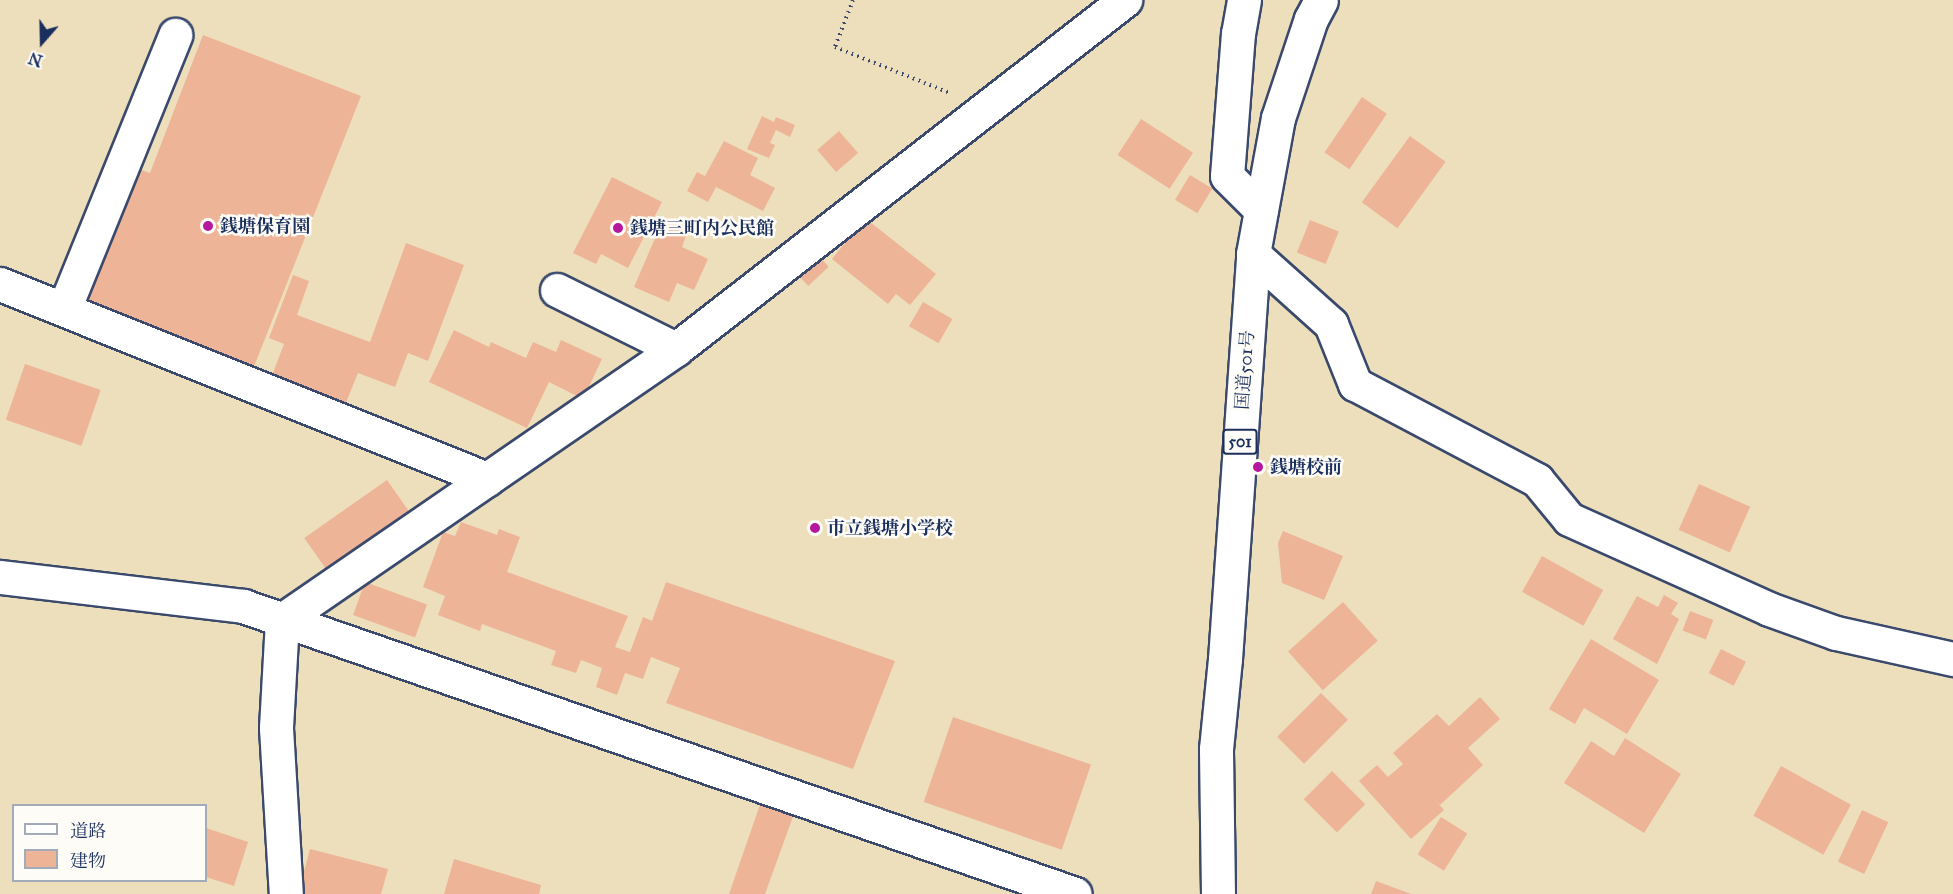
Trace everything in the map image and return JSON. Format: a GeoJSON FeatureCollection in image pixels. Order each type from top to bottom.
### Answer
{"type":"FeatureCollection","features":[{"type":"Feature","properties":{"kind":"main road"},"geometry":{"type":"LineString","coordinates":[[282,621],[676,349],[1125,0]]}},
{"type":"Feature","properties":{"kind":"main road"},"geometry":{"type":"LineString","coordinates":[[1244,0],[1238,33],[1227,176],[1261,210]]}},
{"type":"Feature","properties":{"kind":"main road","name":"国道501号"},"geometry":{"type":"LineString","coordinates":[[1218,894],[1216,749],[1225,659],[1253,254],[1278,118],[1311,19],[1321,0]]}},
{"type":"Feature","properties":{"kind":"main road"},"geometry":{"type":"LineString","coordinates":[[64,309],[175,35]]}},
{"type":"Feature","properties":{"kind":"main road"},"geometry":{"type":"LineString","coordinates":[[1253,254],[1331,324],[1355,384],[1537,480],[1569,519],[1769,609],[1836,633],[1953,658]]}},
{"type":"Feature","properties":{"kind":"main road"},"geometry":{"type":"LineString","coordinates":[[0,284],[487,479]]}},
{"type":"Feature","properties":{"kind":"main road"},"geometry":{"type":"LineString","coordinates":[[557,290],[676,349]]}},
{"type":"Feature","properties":{"kind":"main road"},"geometry":{"type":"LineString","coordinates":[[0,577],[243,606],[1075,894]]}},
{"type":"Feature","properties":{"kind":"main road"},"geometry":{"type":"LineString","coordinates":[[282,621],[276,728],[286,894]]}},
{"type":"Feature","properties":{"kind":"path"},"geometry":{"type":"LineString","coordinates":[[853,0],[836,47],[987,108]]}},
{"type":"Feature","properties":{"kind":"building","name":"銭塘保育園"},"geometry":{"type":"Polygon","coordinates":[[[203,35],[361,96],[251,374],[76,306],[131,166],[150,173],[203,35]]]}},
{"type":"Feature","properties":{"kind":"building"},"geometry":{"type":"Polygon","coordinates":[[[1362,97],[1387,114],[1349,169],[1325,153],[1362,97]]]}},
{"type":"Feature","properties":{"kind":"building"},"geometry":{"type":"Polygon","coordinates":[[[762,116],[774,122],[776,117],[795,125],[790,137],[776,130],[770,143],[775,145],[769,158],[747,149],[762,116]]]}},
{"type":"Feature","properties":{"kind":"building"},"geometry":{"type":"Polygon","coordinates":[[[1141,119],[1193,153],[1170,189],[1118,155],[1141,119]]]}},
{"type":"Feature","properties":{"kind":"building"},"geometry":{"type":"Polygon","coordinates":[[[839,131],[858,153],[836,172],[817,150],[839,131]]]}},
{"type":"Feature","properties":{"kind":"building"},"geometry":{"type":"Polygon","coordinates":[[[1410,136],[1446,162],[1397,228],[1362,202],[1410,136]]]}},
{"type":"Feature","properties":{"kind":"building"},"geometry":{"type":"Polygon","coordinates":[[[724,141],[758,158],[750,175],[775,188],[763,211],[716,187],[708,202],[687,191],[697,172],[705,176],[724,141]]]}},
{"type":"Feature","properties":{"kind":"building"},"geometry":{"type":"Polygon","coordinates":[[[1190,175],[1212,188],[1197,213],[1175,200],[1190,175]]]}},
{"type":"Feature","properties":{"kind":"building","name":"銭塘三町内公民館"},"geometry":{"type":"Polygon","coordinates":[[[612,177],[662,202],[628,268],[601,254],[596,264],[573,253],[612,177]]]}},
{"type":"Feature","properties":{"kind":"building"},"geometry":{"type":"Polygon","coordinates":[[[865,218],[936,274],[910,305],[896,294],[888,304],[832,259],[865,218]]]}},
{"type":"Feature","properties":{"kind":"building"},"geometry":{"type":"Polygon","coordinates":[[[1310,220],[1339,232],[1326,264],[1297,252],[1310,220]]]}},
{"type":"Feature","properties":{"kind":"building"},"geometry":{"type":"Polygon","coordinates":[[[662,222],[687,233],[682,247],[708,259],[694,290],[677,283],[669,302],[634,287],[662,222]]]}},
{"type":"Feature","properties":{"kind":"building"},"geometry":{"type":"Polygon","coordinates":[[[406,243],[464,265],[428,361],[408,353],[395,387],[358,373],[345,405],[271,378],[284,344],[269,338],[293,275],[309,281],[297,315],[370,342],[406,243]]]}},
{"type":"Feature","properties":{"kind":"building"},"geometry":{"type":"Polygon","coordinates":[[[813,250],[829,267],[808,286],[793,269],[813,250]]]}},
{"type":"Feature","properties":{"kind":"building"},"geometry":{"type":"Polygon","coordinates":[[[923,302],[952,319],[938,343],[909,326],[923,302]]]}},
{"type":"Feature","properties":{"kind":"building"},"geometry":{"type":"Polygon","coordinates":[[[454,330],[489,347],[491,342],[526,358],[533,342],[556,352],[561,340],[602,359],[583,399],[549,382],[527,428],[429,382],[454,330]]]}},
{"type":"Feature","properties":{"kind":"building"},"geometry":{"type":"Polygon","coordinates":[[[25,364],[101,390],[81,446],[6,420],[25,364]]]}},
{"type":"Feature","properties":{"kind":"building"},"geometry":{"type":"Polygon","coordinates":[[[387,480],[410,513],[327,571],[304,538],[387,480]]]}},
{"type":"Feature","properties":{"kind":"building"},"geometry":{"type":"Polygon","coordinates":[[[1699,484],[1750,507],[1730,552],[1679,530],[1699,484]]]}},
{"type":"Feature","properties":{"kind":"building"},"geometry":{"type":"Polygon","coordinates":[[[461,522],[497,535],[499,529],[520,537],[507,572],[628,616],[615,647],[630,652],[643,617],[652,621],[666,582],[895,661],[853,769],[666,703],[680,668],[651,657],[643,679],[625,673],[617,695],[596,687],[602,668],[581,660],[576,673],[551,665],[556,651],[482,624],[480,631],[438,615],[445,596],[423,587],[443,532],[455,536],[461,522]]]}},
{"type":"Feature","properties":{"kind":"building"},"geometry":{"type":"Polygon","coordinates":[[[1283,531],[1343,556],[1324,600],[1282,583],[1278,543],[1283,531]]]}},
{"type":"Feature","properties":{"kind":"building"},"geometry":{"type":"Polygon","coordinates":[[[1542,556],[1603,590],[1583,626],[1522,592],[1542,556]]]}},
{"type":"Feature","properties":{"kind":"building"},"geometry":{"type":"Polygon","coordinates":[[[365,582],[427,605],[415,637],[353,615],[365,582]]]}},
{"type":"Feature","properties":{"kind":"building"},"geometry":{"type":"Polygon","coordinates":[[[1664,595],[1678,603],[1671,614],[1679,619],[1657,664],[1613,639],[1637,596],[1658,607],[1664,595]]]}},
{"type":"Feature","properties":{"kind":"building"},"geometry":{"type":"Polygon","coordinates":[[[1343,602],[1378,641],[1323,690],[1288,652],[1343,602]]]}},
{"type":"Feature","properties":{"kind":"building"},"geometry":{"type":"Polygon","coordinates":[[[1690,611],[1713,620],[1706,640],[1682,631],[1690,611]]]}},
{"type":"Feature","properties":{"kind":"building"},"geometry":{"type":"Polygon","coordinates":[[[1591,639],[1659,680],[1627,734],[1584,708],[1575,724],[1549,709],[1591,639]]]}},
{"type":"Feature","properties":{"kind":"building"},"geometry":{"type":"Polygon","coordinates":[[[1721,649],[1746,662],[1734,686],[1709,673],[1721,649]]]}},
{"type":"Feature","properties":{"kind":"building"},"geometry":{"type":"Polygon","coordinates":[[[1321,693],[1348,720],[1304,764],[1277,737],[1321,693]]]}},
{"type":"Feature","properties":{"kind":"building"},"geometry":{"type":"Polygon","coordinates":[[[1480,697],[1500,719],[1468,748],[1483,765],[1440,805],[1433,798],[1444,810],[1411,839],[1359,781],[1377,765],[1388,777],[1403,764],[1393,753],[1437,714],[1449,726],[1480,697]]]}},
{"type":"Feature","properties":{"kind":"building"},"geometry":{"type":"Polygon","coordinates":[[[953,717],[1091,765],[1062,850],[924,802],[953,717]]]}},
{"type":"Feature","properties":{"kind":"building"},"geometry":{"type":"Polygon","coordinates":[[[1625,738],[1681,774],[1644,833],[1564,783],[1591,741],[1614,756],[1625,738]]]}},
{"type":"Feature","properties":{"kind":"building"},"geometry":{"type":"Polygon","coordinates":[[[1781,766],[1851,805],[1823,855],[1753,816],[1781,766]]]}},
{"type":"Feature","properties":{"kind":"building"},"geometry":{"type":"Polygon","coordinates":[[[1332,771],[1365,804],[1337,833],[1304,799],[1332,771]]]}},
{"type":"Feature","properties":{"kind":"building"},"geometry":{"type":"Polygon","coordinates":[[[762,799],[795,811],[765,894],[729,894],[762,799]]]}},
{"type":"Feature","properties":{"kind":"building"},"geometry":{"type":"Polygon","coordinates":[[[1862,810],[1888,822],[1864,874],[1838,862],[1862,810]]]}},
{"type":"Feature","properties":{"kind":"building"},"geometry":{"type":"Polygon","coordinates":[[[1441,817],[1467,833],[1444,871],[1418,854],[1441,817]]]}},
{"type":"Feature","properties":{"kind":"building"},"geometry":{"type":"Polygon","coordinates":[[[207,828],[248,842],[234,886],[207,877],[207,828]]]}},
{"type":"Feature","properties":{"kind":"building"},"geometry":{"type":"Polygon","coordinates":[[[310,849],[388,869],[381,894],[298,894],[310,849]]]}},
{"type":"Feature","properties":{"kind":"building"},"geometry":{"type":"Polygon","coordinates":[[[454,859],[541,885],[539,894],[444,894],[454,859]]]}},
{"type":"Feature","properties":{"kind":"building"},"geometry":{"type":"Polygon","coordinates":[[[1376,881],[1411,894],[1371,894],[1376,881]]]}},
{"type":"Feature","properties":{"kind":"place","name":"銭塘保育園"},"geometry":{"type":"Point","coordinates":[208,226]}},
{"type":"Feature","properties":{"kind":"place","name":"銭塘三町内公民館"},"geometry":{"type":"Point","coordinates":[618,228]}},
{"type":"Feature","properties":{"kind":"place","name":"銭塘校前"},"geometry":{"type":"Point","coordinates":[1258,467]}},
{"type":"Feature","properties":{"kind":"place","name":"市立銭塘小学校"},"geometry":{"type":"Point","coordinates":[815,528]}}]}
